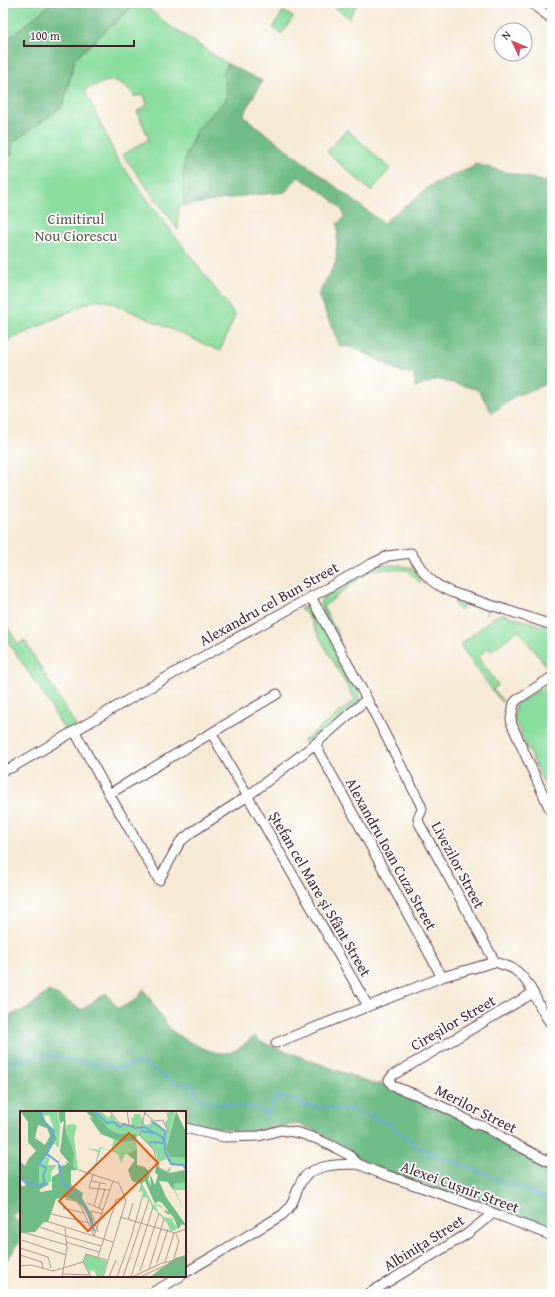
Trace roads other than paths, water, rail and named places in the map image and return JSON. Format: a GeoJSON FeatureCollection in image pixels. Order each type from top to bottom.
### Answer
{"type":"FeatureCollection","features":[{"type":"Feature","properties":{"kind":"street"},"geometry":{"type":"LineString","coordinates":[[531,3],[552,19]]}},
{"type":"Feature","properties":{"kind":"street","name":"Alexandru cel Bun Street"},"geometry":{"type":"LineString","coordinates":[[3,770],[11,768],[195,661],[388,556],[411,553],[429,579],[440,588],[552,625]]}},
{"type":"Feature","properties":{"kind":"street","name":"Livezilor Street"},"geometry":{"type":"LineString","coordinates":[[311,597],[367,699],[423,808],[423,811],[418,818],[420,823],[494,962]]}},
{"type":"Feature","properties":{"kind":"street"},"geometry":{"type":"LineString","coordinates":[[552,677],[514,703],[511,720],[517,737],[552,814]]}},
{"type":"Feature","properties":{"kind":"street"},"geometry":{"type":"LineString","coordinates":[[109,794],[277,694]]}},
{"type":"Feature","properties":{"kind":"street"},"geometry":{"type":"LineString","coordinates":[[74,732],[159,880],[180,842],[192,832],[248,796],[315,744],[367,699]]}},
{"type":"Feature","properties":{"kind":"street","name":"Ștefan cel Mare și Sfânt Street"},"geometry":{"type":"LineString","coordinates":[[212,734],[368,1006]]}},
{"type":"Feature","properties":{"kind":"street","name":"Alexandru Ioan Cuza Street"},"geometry":{"type":"LineString","coordinates":[[315,744],[442,977]]}},
{"type":"Feature","properties":{"kind":"street"},"geometry":{"type":"LineString","coordinates":[[276,1043],[442,977],[494,962],[515,970],[522,977],[552,1025]]}},
{"type":"Feature","properties":{"kind":"street","name":"Cireșilor Street"},"geometry":{"type":"LineString","coordinates":[[389,1080],[393,1075],[416,1060],[532,993]]}},
{"type":"Feature","properties":{"kind":"street","name":"Merilor Street"},"geometry":{"type":"LineString","coordinates":[[389,1080],[395,1087],[439,1104],[472,1123],[486,1127],[505,1139],[552,1163]]}},
{"type":"Feature","properties":{"kind":"street"},"geometry":{"type":"LineString","coordinates":[[186,1128],[224,1137],[259,1136],[282,1130],[299,1133],[317,1138],[349,1155],[358,1164]]}},
{"type":"Feature","properties":{"kind":"street"},"geometry":{"type":"LineString","coordinates":[[186,1272],[282,1216],[288,1211],[292,1204],[301,1182],[312,1171],[335,1165],[358,1164]]}},
{"type":"Feature","properties":{"kind":"street","name":"Alexei Cușnir Street"},"geometry":{"type":"LineString","coordinates":[[358,1164],[470,1204],[492,1214],[552,1236]]}},
{"type":"Feature","properties":{"kind":"street","name":"Albinița Street"},"geometry":{"type":"LineString","coordinates":[[368,1294],[467,1234],[492,1214]]}},
{"type":"Feature","properties":{"kind":"street"},"geometry":{"type":"LineString","coordinates":[[150,1294],[178,1277]]}},
{"type":"Feature","properties":{"kind":"waterway"},"geometry":{"type":"LineString","coordinates":[[3,1063],[47,1055],[117,1068],[142,1062],[176,1085],[189,1083],[198,1089],[195,1093],[200,1099],[213,1103],[258,1108],[266,1115],[272,1107],[275,1097],[297,1100],[303,1106],[350,1109],[388,1123],[418,1147],[552,1201]]}},
{"type":"Feature","properties":{"kind":"park label","name":"Cimitirul Nou Ciorescu"},"geometry":{"type":"Point","coordinates":[76,228]}}]}
